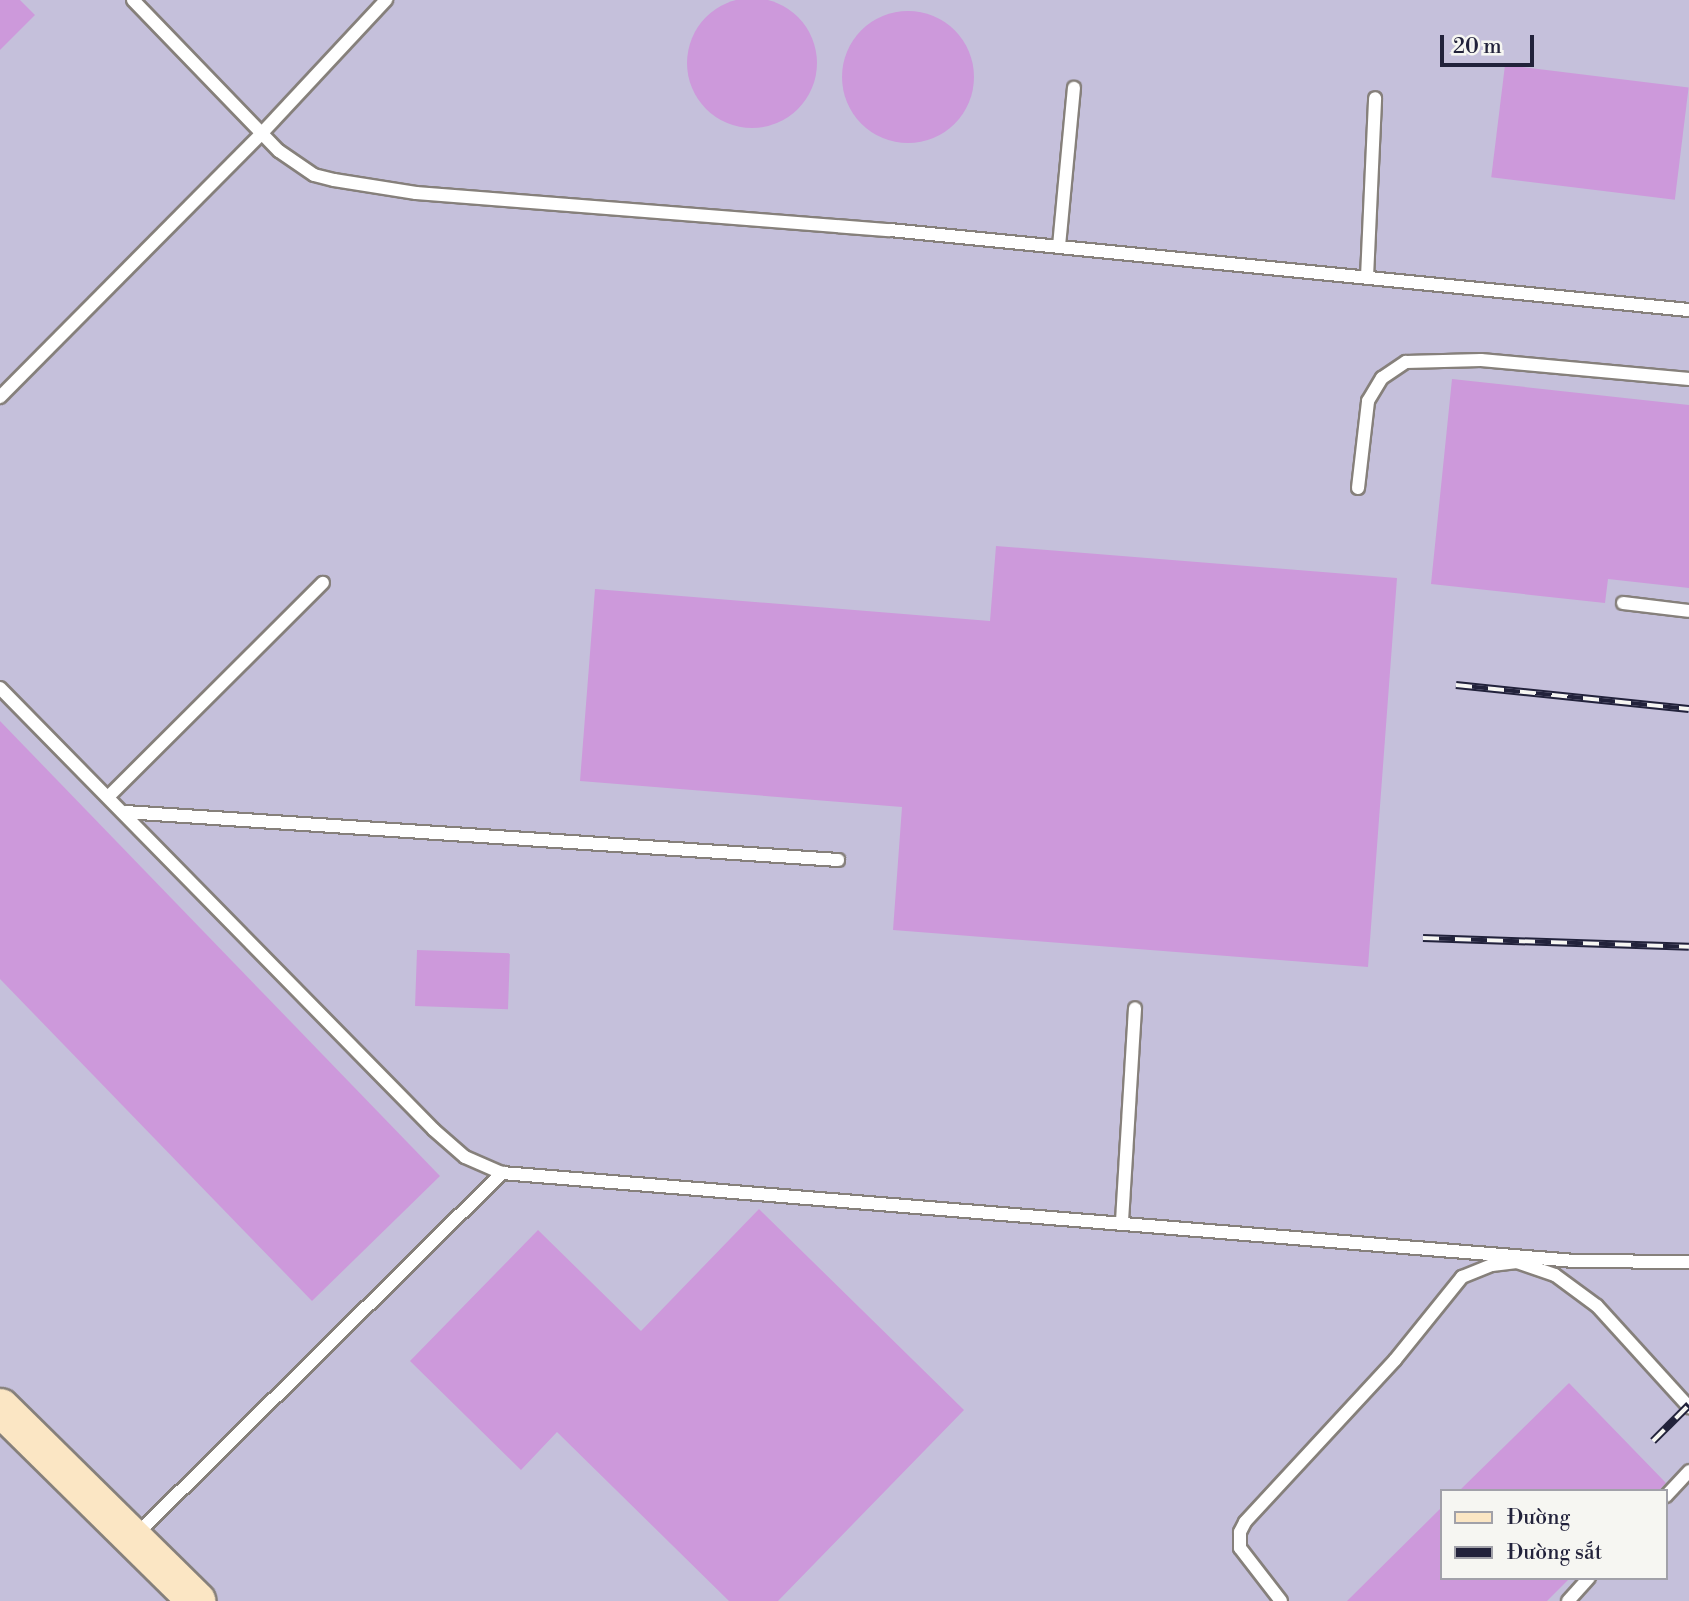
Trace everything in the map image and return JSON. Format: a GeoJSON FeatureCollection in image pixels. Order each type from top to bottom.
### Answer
{"type":"FeatureCollection","features":[{"type":"Feature","properties":{"kind":"street"},"geometry":{"type":"LineString","coordinates":[[0,1407],[197,1601]]}},
{"type":"Feature","properties":{"kind":"lane"},"geometry":{"type":"LineString","coordinates":[[133,0],[262,133],[314,175],[384,189],[1059,246],[1689,310]]}},
{"type":"Feature","properties":{"kind":"lane"},"geometry":{"type":"LineString","coordinates":[[0,397],[262,133],[386,0]]}},
{"type":"Feature","properties":{"kind":"lane"},"geometry":{"type":"LineString","coordinates":[[1059,246],[1074,89]]}},
{"type":"Feature","properties":{"kind":"lane"},"geometry":{"type":"LineString","coordinates":[[1367,277],[1375,97]]}},
{"type":"Feature","properties":{"kind":"lane"},"geometry":{"type":"LineString","coordinates":[[1358,488],[1368,401],[1382,378],[1406,362],[1481,359],[1689,379]]}},
{"type":"Feature","properties":{"kind":"lane"},"geometry":{"type":"LineString","coordinates":[[109,796],[323,583]]}},
{"type":"Feature","properties":{"kind":"lane"},"geometry":{"type":"LineString","coordinates":[[1623,603],[1689,611]]}},
{"type":"Feature","properties":{"kind":"lane"},"geometry":{"type":"LineString","coordinates":[[0,688],[125,812],[434,1130],[466,1157],[502,1173],[1122,1221],[1575,1261],[1689,1262]]}},
{"type":"Feature","properties":{"kind":"lane"},"geometry":{"type":"LineString","coordinates":[[125,812],[838,860]]}},
{"type":"Feature","properties":{"kind":"lane"},"geometry":{"type":"LineString","coordinates":[[1122,1221],[1135,1008]]}},
{"type":"Feature","properties":{"kind":"lane"},"geometry":{"type":"LineString","coordinates":[[132,1538],[502,1173]]}},
{"type":"Feature","properties":{"kind":"lane"},"geometry":{"type":"LineString","coordinates":[[1281,1601],[1240,1548],[1240,1532],[1245,1522],[1395,1360],[1462,1277],[1492,1265],[1517,1262],[1555,1275],[1597,1306],[1689,1407]]}},
{"type":"Feature","properties":{"kind":"lane"},"geometry":{"type":"LineString","coordinates":[[1668,1494],[1689,1471]]}},
{"type":"Feature","properties":{"kind":"lane"},"geometry":{"type":"LineString","coordinates":[[1568,1601],[1588,1580]]}},
{"type":"Feature","properties":{"kind":"shaded area"},"geometry":{"type":"Polygon","coordinates":[[[0,0],[1689,0],[1689,1601],[0,1601],[0,0]]]}},
{"type":"Feature","properties":{"kind":"building"},"geometry":{"type":"Polygon","coordinates":[[[739,-1],[765,-1],[788,9],[806,27],[816,50],[816,76],[806,99],[788,117],[765,127],[739,127],[716,117],[698,99],[688,76],[688,50],[698,27],[716,9],[739,-1]]]}},
{"type":"Feature","properties":{"kind":"building"},"geometry":{"type":"Polygon","coordinates":[[[0,0],[20,0],[35,15],[0,50],[0,0]]]}},
{"type":"Feature","properties":{"kind":"building"},"geometry":{"type":"Polygon","coordinates":[[[908,11],[933,16],[954,31],[969,52],[974,77],[969,102],[954,123],[933,138],[908,143],[883,138],[862,123],[847,102],[842,77],[847,52],[862,31],[883,16],[908,11]]]}},
{"type":"Feature","properties":{"kind":"building"},"geometry":{"type":"Polygon","coordinates":[[[1505,65],[1689,88],[1675,200],[1491,177],[1505,65]]]}},
{"type":"Feature","properties":{"kind":"building"},"geometry":{"type":"Polygon","coordinates":[[[1452,379],[1689,405],[1689,588],[1608,579],[1605,603],[1431,584],[1452,379]]]}},
{"type":"Feature","properties":{"kind":"building"},"geometry":{"type":"Polygon","coordinates":[[[996,546],[1397,578],[1368,967],[893,930],[902,807],[580,781],[595,589],[990,621],[996,546]]]}},
{"type":"Feature","properties":{"kind":"building"},"geometry":{"type":"Polygon","coordinates":[[[0,721],[440,1176],[312,1301],[0,979],[0,721]]]}},
{"type":"Feature","properties":{"kind":"building"},"geometry":{"type":"Polygon","coordinates":[[[417,950],[510,953],[508,1009],[415,1006],[417,950]]]}},
{"type":"Feature","properties":{"kind":"building"},"geometry":{"type":"Polygon","coordinates":[[[759,1209],[964,1410],[778,1601],[729,1601],[557,1432],[521,1470],[410,1361],[538,1230],[641,1331],[759,1209]]]}},
{"type":"Feature","properties":{"kind":"building"},"geometry":{"type":"Polygon","coordinates":[[[1569,1383],[1666,1483],[1660,1489],[1461,1489],[1569,1383]]]}},
{"type":"Feature","properties":{"kind":"building"},"geometry":{"type":"Polygon","coordinates":[[[1440,1509],[1440,1580],[1568,1580],[1547,1601],[1347,1601],[1440,1509]]]}},
{"type":"Feature","properties":{"kind":"railway"},"geometry":{"type":"LineString","coordinates":[[1456,685],[1689,709]]}},
{"type":"Feature","properties":{"kind":"railway"},"geometry":{"type":"LineString","coordinates":[[1423,938],[1689,947]]}},
{"type":"Feature","properties":{"kind":"railway"},"geometry":{"type":"LineString","coordinates":[[1653,1441],[1689,1405]]}}]}
